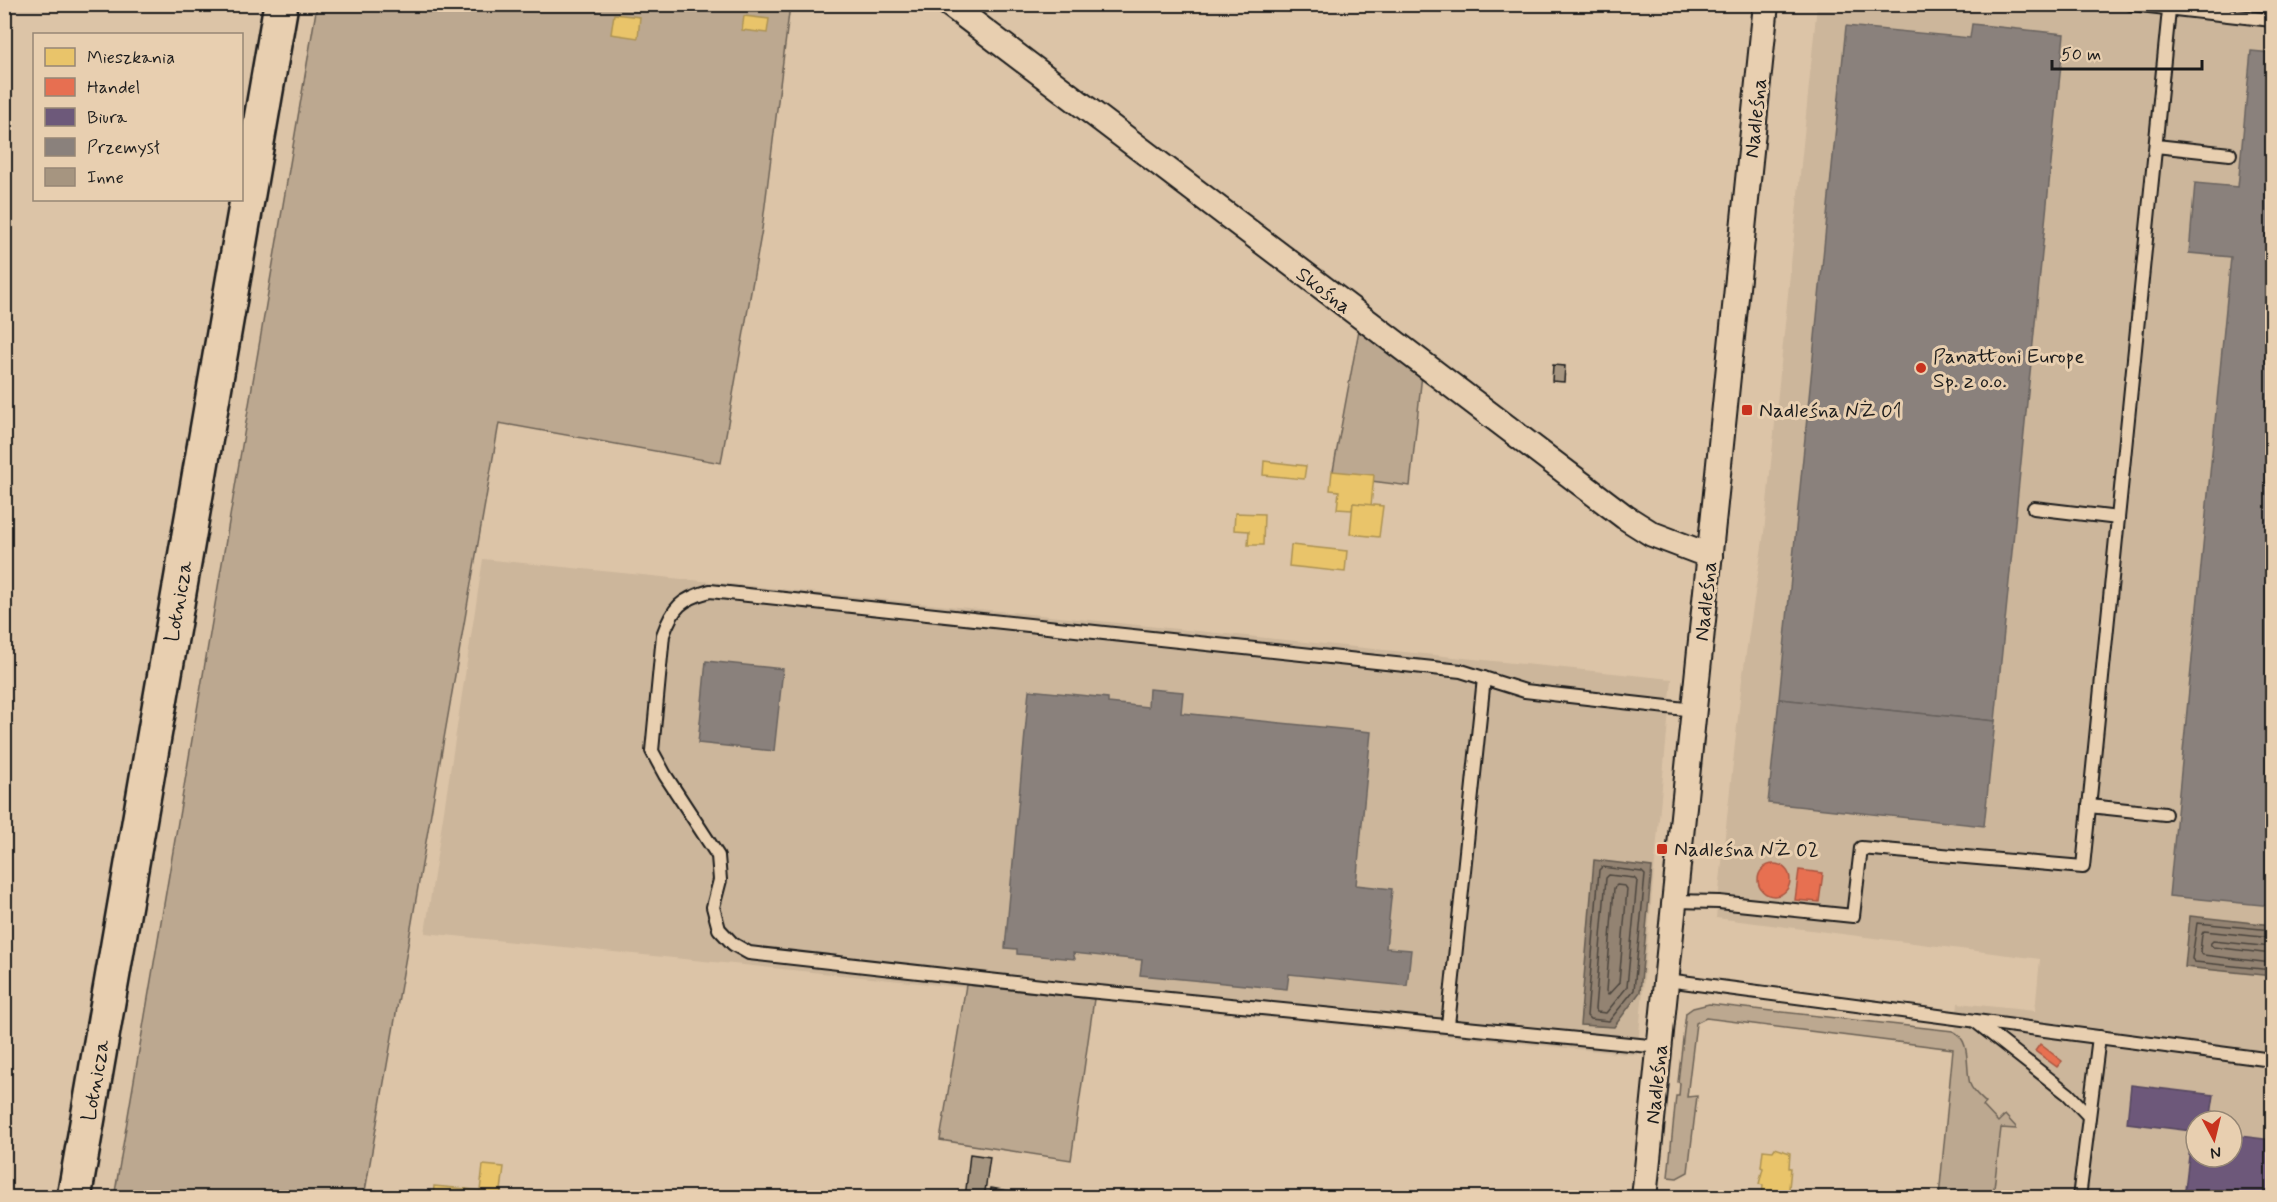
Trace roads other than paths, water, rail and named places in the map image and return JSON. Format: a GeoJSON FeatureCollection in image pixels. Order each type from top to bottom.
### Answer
{"type":"FeatureCollection","features":[{"type":"Feature","properties":{"kind":"main road","name":"Lotnicza"},"geometry":{"type":"LineString","coordinates":[[74,1197],[281,4]]}},
{"type":"Feature","properties":{"kind":"street","name":"Skośna"},"geometry":{"type":"LineString","coordinates":[[950,4],[1625,517],[1652,534],[1710,556]]}},
{"type":"Feature","properties":{"kind":"street","name":"Nadleśna"},"geometry":{"type":"LineString","coordinates":[[1644,1197],[1767,4]]}},
{"type":"Feature","properties":{"kind":"lane"},"geometry":{"type":"LineString","coordinates":[[2131,4],[2272,20]]}},
{"type":"Feature","properties":{"kind":"lane"},"geometry":{"type":"LineString","coordinates":[[1675,901],[1719,902],[1853,916],[1861,848],[2083,867],[2169,10]]}},
{"type":"Feature","properties":{"kind":"lane"},"geometry":{"type":"LineString","coordinates":[[2156,146],[2230,154]]}},
{"type":"Feature","properties":{"kind":"lane"},"geometry":{"type":"LineString","coordinates":[[2034,508],[2118,518]]}},
{"type":"Feature","properties":{"kind":"lane"},"geometry":{"type":"LineString","coordinates":[[1660,1047],[1066,988],[749,953],[733,944],[719,929],[713,907],[720,880],[718,856],[665,775],[652,750],[663,635],[669,618],[678,605],[691,596],[710,591],[1461,671],[1525,691],[1694,710]]}},
{"type":"Feature","properties":{"kind":"lane"},"geometry":{"type":"LineString","coordinates":[[1448,1025],[1484,678]]}},
{"type":"Feature","properties":{"kind":"lane"},"geometry":{"type":"LineString","coordinates":[[2089,806],[2165,814]]}},
{"type":"Feature","properties":{"kind":"lane"},"geometry":{"type":"LineString","coordinates":[[1668,980],[2272,1060]]}},
{"type":"Feature","properties":{"kind":"lane"},"geometry":{"type":"LineString","coordinates":[[1974,1021],[2068,1094],[2089,1116]]}},
{"type":"Feature","properties":{"kind":"lane"},"geometry":{"type":"LineString","coordinates":[[2079,1197],[2098,1037]]}},
{"type":"Feature","properties":{"kind":"water"},"geometry":{"type":"Polygon","coordinates":[[[1594,860],[1652,867],[1640,992],[1614,1027],[1580,1025],[1594,860]]]}},
{"type":"Feature","properties":{"kind":"water"},"geometry":{"type":"Polygon","coordinates":[[[2190,916],[2272,925],[2272,976],[2185,967],[2190,916]]]}},
{"type":"Feature","properties":{"kind":"place","name":"Panattoni Europe Sp. z o.o."},"geometry":{"type":"Point","coordinates":[1921,368]}},
{"type":"Feature","properties":{"kind":"place","name":"Nadleśna NŻ 01"},"geometry":{"type":"Point","coordinates":[1747,410]}},
{"type":"Feature","properties":{"kind":"place","name":"Nadleśna NŻ 02"},"geometry":{"type":"Point","coordinates":[1662,849]}}]}
